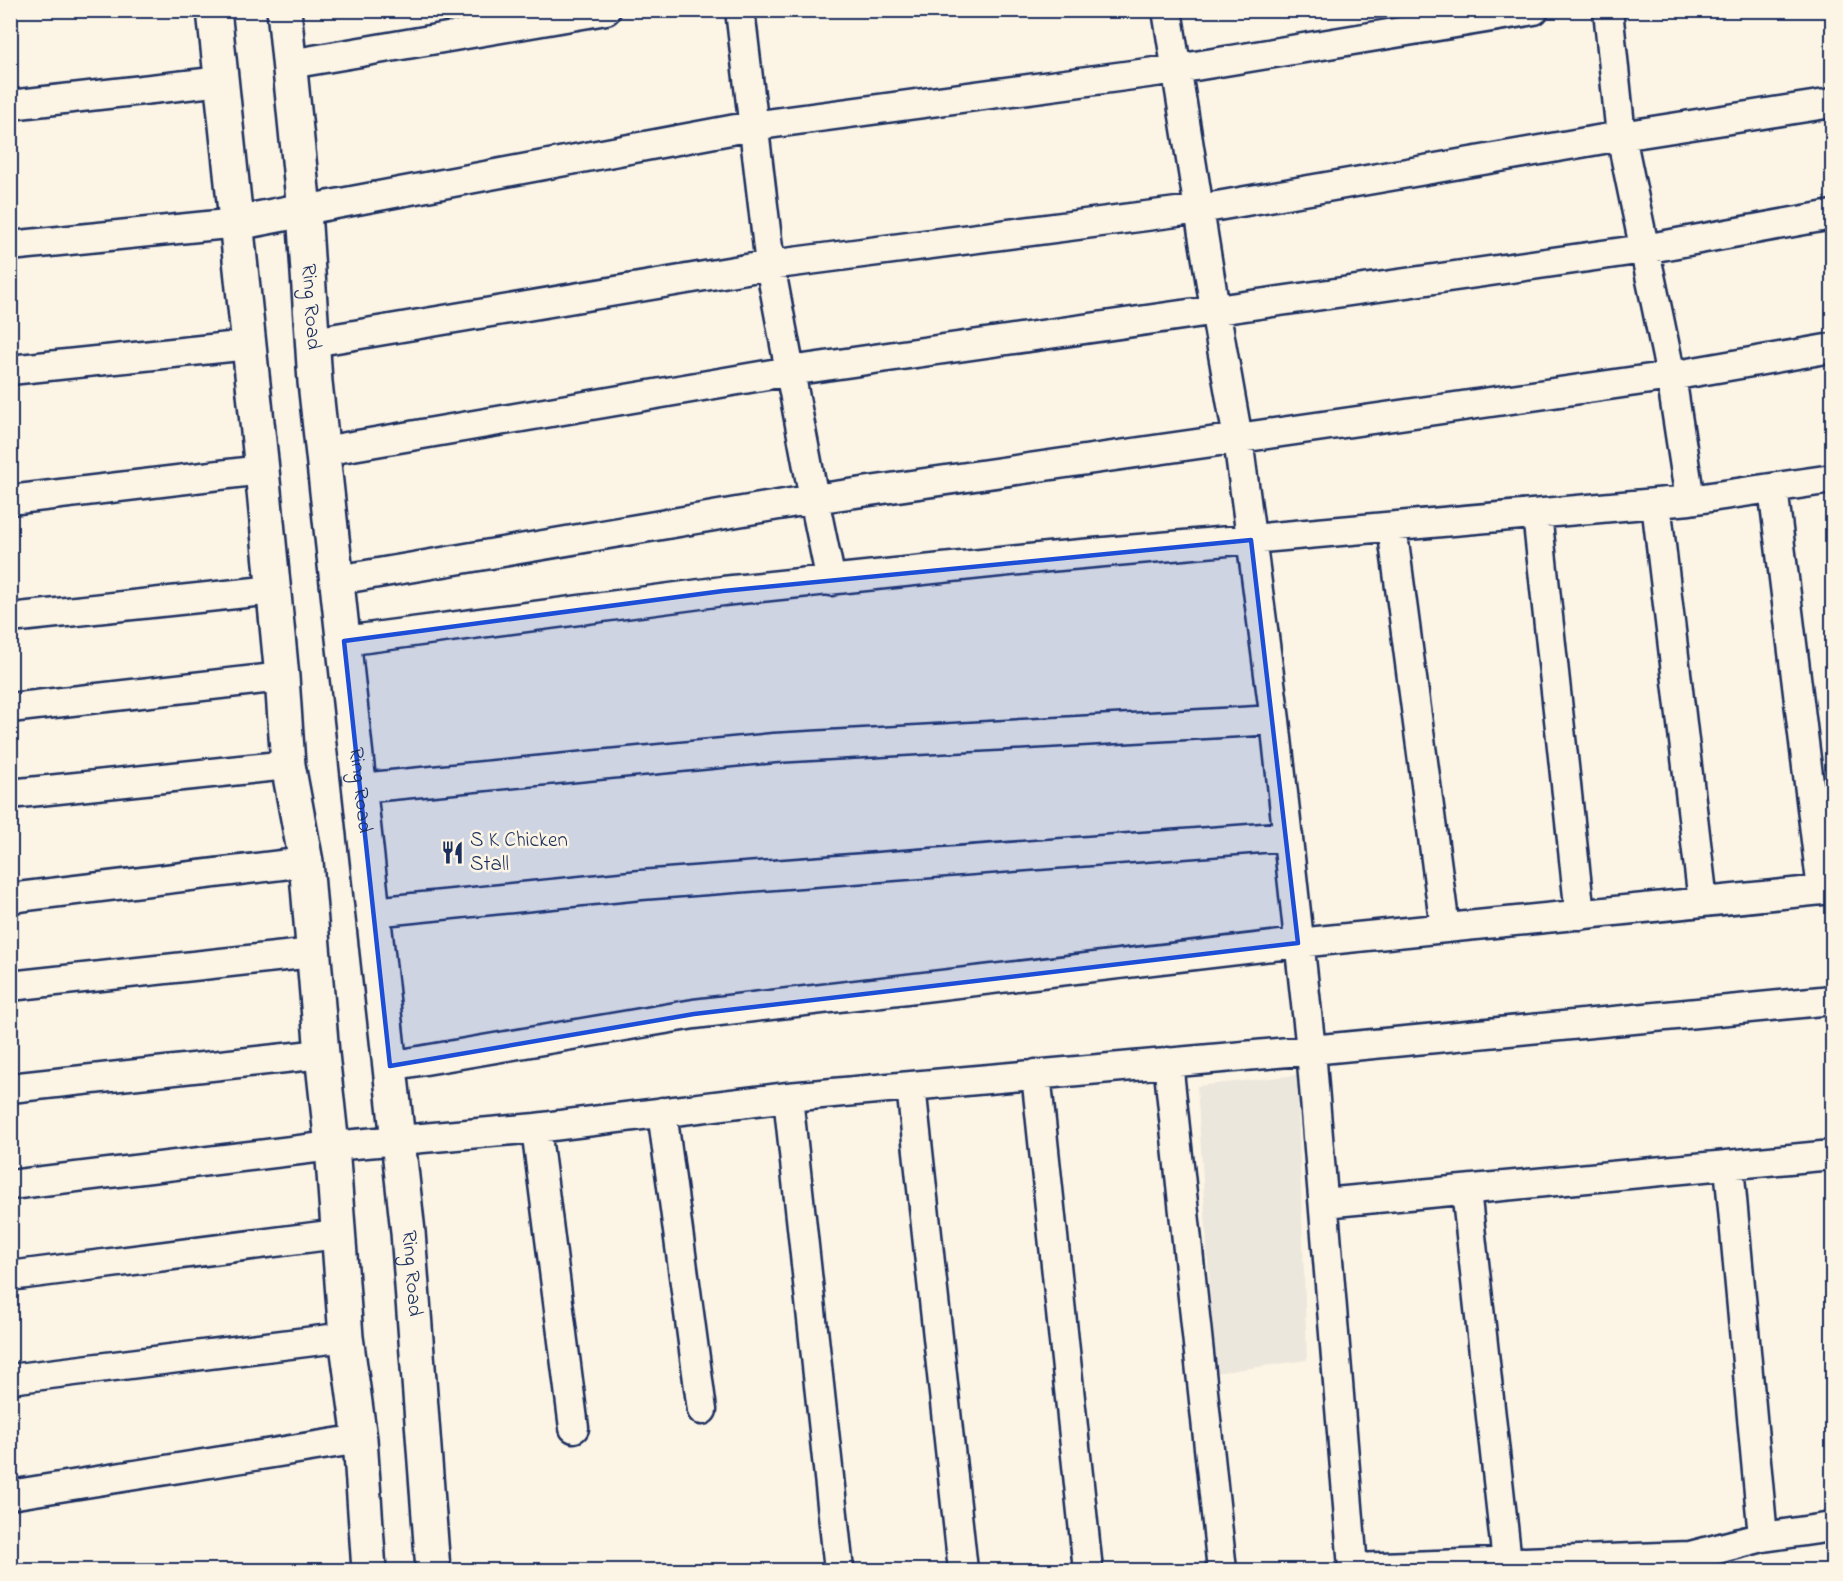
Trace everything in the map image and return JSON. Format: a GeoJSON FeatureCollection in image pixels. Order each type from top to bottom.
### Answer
{"type":"FeatureCollection","features":[{"type":"Feature","properties":{"kind":"main road"},"geometry":{"type":"LineString","coordinates":[[214,10],[274,590],[288,765],[306,862],[332,1146],[346,1337],[360,1439],[369,1570]]}},
{"type":"Feature","properties":{"kind":"main road","name":"Ring Road"},"geometry":{"type":"LineString","coordinates":[[285,10],[323,451],[408,1232],[433,1570]]}},
{"type":"Feature","properties":{"kind":"main road"},"geometry":{"type":"LineString","coordinates":[[237,223],[304,210]]}},
{"type":"Feature","properties":{"kind":"street"},"geometry":{"type":"LineString","coordinates":[[290,64],[606,10]]}},
{"type":"Feature","properties":{"kind":"street"},"geometry":{"type":"LineString","coordinates":[[740,10],[770,265],[831,581]]}},
{"type":"Feature","properties":{"kind":"street"},"geometry":{"type":"LineString","coordinates":[[1167,10],[1238,439],[1275,720],[1311,1050],[1350,1569],[1507,1562],[1691,1563],[1763,1537],[1833,1527]]}},
{"type":"Feature","properties":{"kind":"street"},"geometry":{"type":"LineString","coordinates":[[304,210],[752,126],[1177,69],[1533,10]]}},
{"type":"Feature","properties":{"kind":"street"},"geometry":{"type":"LineString","coordinates":[[1608,10],[1621,136],[1671,376],[1690,500]]}},
{"type":"Feature","properties":{"kind":"street"},"geometry":{"type":"LineString","coordinates":[[10,105],[222,81]]}},
{"type":"Feature","properties":{"kind":"street"},"geometry":{"type":"LineString","coordinates":[[313,342],[770,265],[1200,210],[1621,136],[1833,103]]}},
{"type":"Feature","properties":{"kind":"street"},"geometry":{"type":"LineString","coordinates":[[323,451],[790,371],[1644,249],[1833,215]]}},
{"type":"Feature","properties":{"kind":"street"},"geometry":{"type":"LineString","coordinates":[[10,246],[237,223]]}},
{"type":"Feature","properties":{"kind":"street"},"geometry":{"type":"LineString","coordinates":[[10,370],[249,345]]}},
{"type":"Feature","properties":{"kind":"street"},"geometry":{"type":"LineString","coordinates":[[337,580],[814,499],[1671,376],[1833,348]]}},
{"type":"Feature","properties":{"kind":"street"},"geometry":{"type":"LineString","coordinates":[[10,500],[262,470]]}},
{"type":"Feature","properties":{"kind":"street"},"geometry":{"type":"LineString","coordinates":[[344,641],[723,591],[1048,557],[1690,500],[1833,479]]}},
{"type":"Feature","properties":{"kind":"street"},"geometry":{"type":"LineString","coordinates":[[390,1066],[694,1014],[1298,943],[1827,890],[1773,488]]}},
{"type":"Feature","properties":{"kind":"street"},"geometry":{"type":"LineString","coordinates":[[1656,503],[1703,902]]}},
{"type":"Feature","properties":{"kind":"street"},"geometry":{"type":"LineString","coordinates":[[1537,514],[1580,915]]}},
{"type":"Feature","properties":{"kind":"street"},"geometry":{"type":"LineString","coordinates":[[1392,527],[1445,928]]}},
{"type":"Feature","properties":{"kind":"street"},"geometry":{"type":"LineString","coordinates":[[10,618],[274,590]]}},
{"type":"Feature","properties":{"kind":"street"},"geometry":{"type":"LineString","coordinates":[[10,708],[282,677]]}},
{"type":"Feature","properties":{"kind":"street"},"geometry":{"type":"LineString","coordinates":[[360,788],[774,748],[1275,720]]}},
{"type":"Feature","properties":{"kind":"street"},"geometry":{"type":"LineString","coordinates":[[10,794],[288,765]]}},
{"type":"Feature","properties":{"kind":"street"},"geometry":{"type":"LineString","coordinates":[[373,912],[641,885],[1288,836]]}},
{"type":"Feature","properties":{"kind":"street"},"geometry":{"type":"LineString","coordinates":[[10,898],[306,862]]}},
{"type":"Feature","properties":{"kind":"street"},"geometry":{"type":"LineString","coordinates":[[10,986],[313,953]]}},
{"type":"Feature","properties":{"kind":"street"},"geometry":{"type":"LineString","coordinates":[[10,1185],[332,1146],[536,1128],[788,1097],[1833,1000]]}},
{"type":"Feature","properties":{"kind":"street"},"geometry":{"type":"LineString","coordinates":[[10,1088],[322,1054]]}},
{"type":"Feature","properties":{"kind":"street"},"geometry":{"type":"LineString","coordinates":[[1168,1062],[1222,1570]]}},
{"type":"Feature","properties":{"kind":"street"},"geometry":{"type":"LineString","coordinates":[[1036,1074],[1088,1570]]}},
{"type":"Feature","properties":{"kind":"street"},"geometry":{"type":"LineString","coordinates":[[911,1086],[963,1570]]}},
{"type":"Feature","properties":{"kind":"street"},"geometry":{"type":"LineString","coordinates":[[788,1097],[839,1570]]}},
{"type":"Feature","properties":{"kind":"street"},"geometry":{"type":"LineString","coordinates":[[663,1112],[702,1410]]}},
{"type":"Feature","properties":{"kind":"street"},"geometry":{"type":"LineString","coordinates":[[536,1128],[574,1428]]}},
{"type":"Feature","properties":{"kind":"street"},"geometry":{"type":"LineString","coordinates":[[1323,1203],[1833,1155]]}},
{"type":"Feature","properties":{"kind":"street"},"geometry":{"type":"LineString","coordinates":[[1729,1166],[1763,1537]]}},
{"type":"Feature","properties":{"kind":"street"},"geometry":{"type":"LineString","coordinates":[[1466,1190],[1507,1562]]}},
{"type":"Feature","properties":{"kind":"street"},"geometry":{"type":"LineString","coordinates":[[10,1276],[337,1234]]}},
{"type":"Feature","properties":{"kind":"street"},"geometry":{"type":"LineString","coordinates":[[10,1379],[346,1337]]}},
{"type":"Feature","properties":{"kind":"street"},"geometry":{"type":"LineString","coordinates":[[10,1495],[360,1439]]}},
{"type":"Feature","properties":{"kind":"highlighted area"},"geometry":{"type":"Polygon","coordinates":[[[1251,540],[1298,943],[694,1014],[390,1066],[344,641],[723,591],[1251,540]]]}},
{"type":"Feature","properties":{"kind":"shaded area"},"geometry":{"type":"Polygon","coordinates":[[[1297,1075],[1307,1360],[1215,1373],[1197,1086],[1297,1075]]]}},
{"type":"Feature","properties":{"kind":"place","name":"S K Chicken Stall"},"geometry":{"type":"Point","coordinates":[452,853]}}]}
